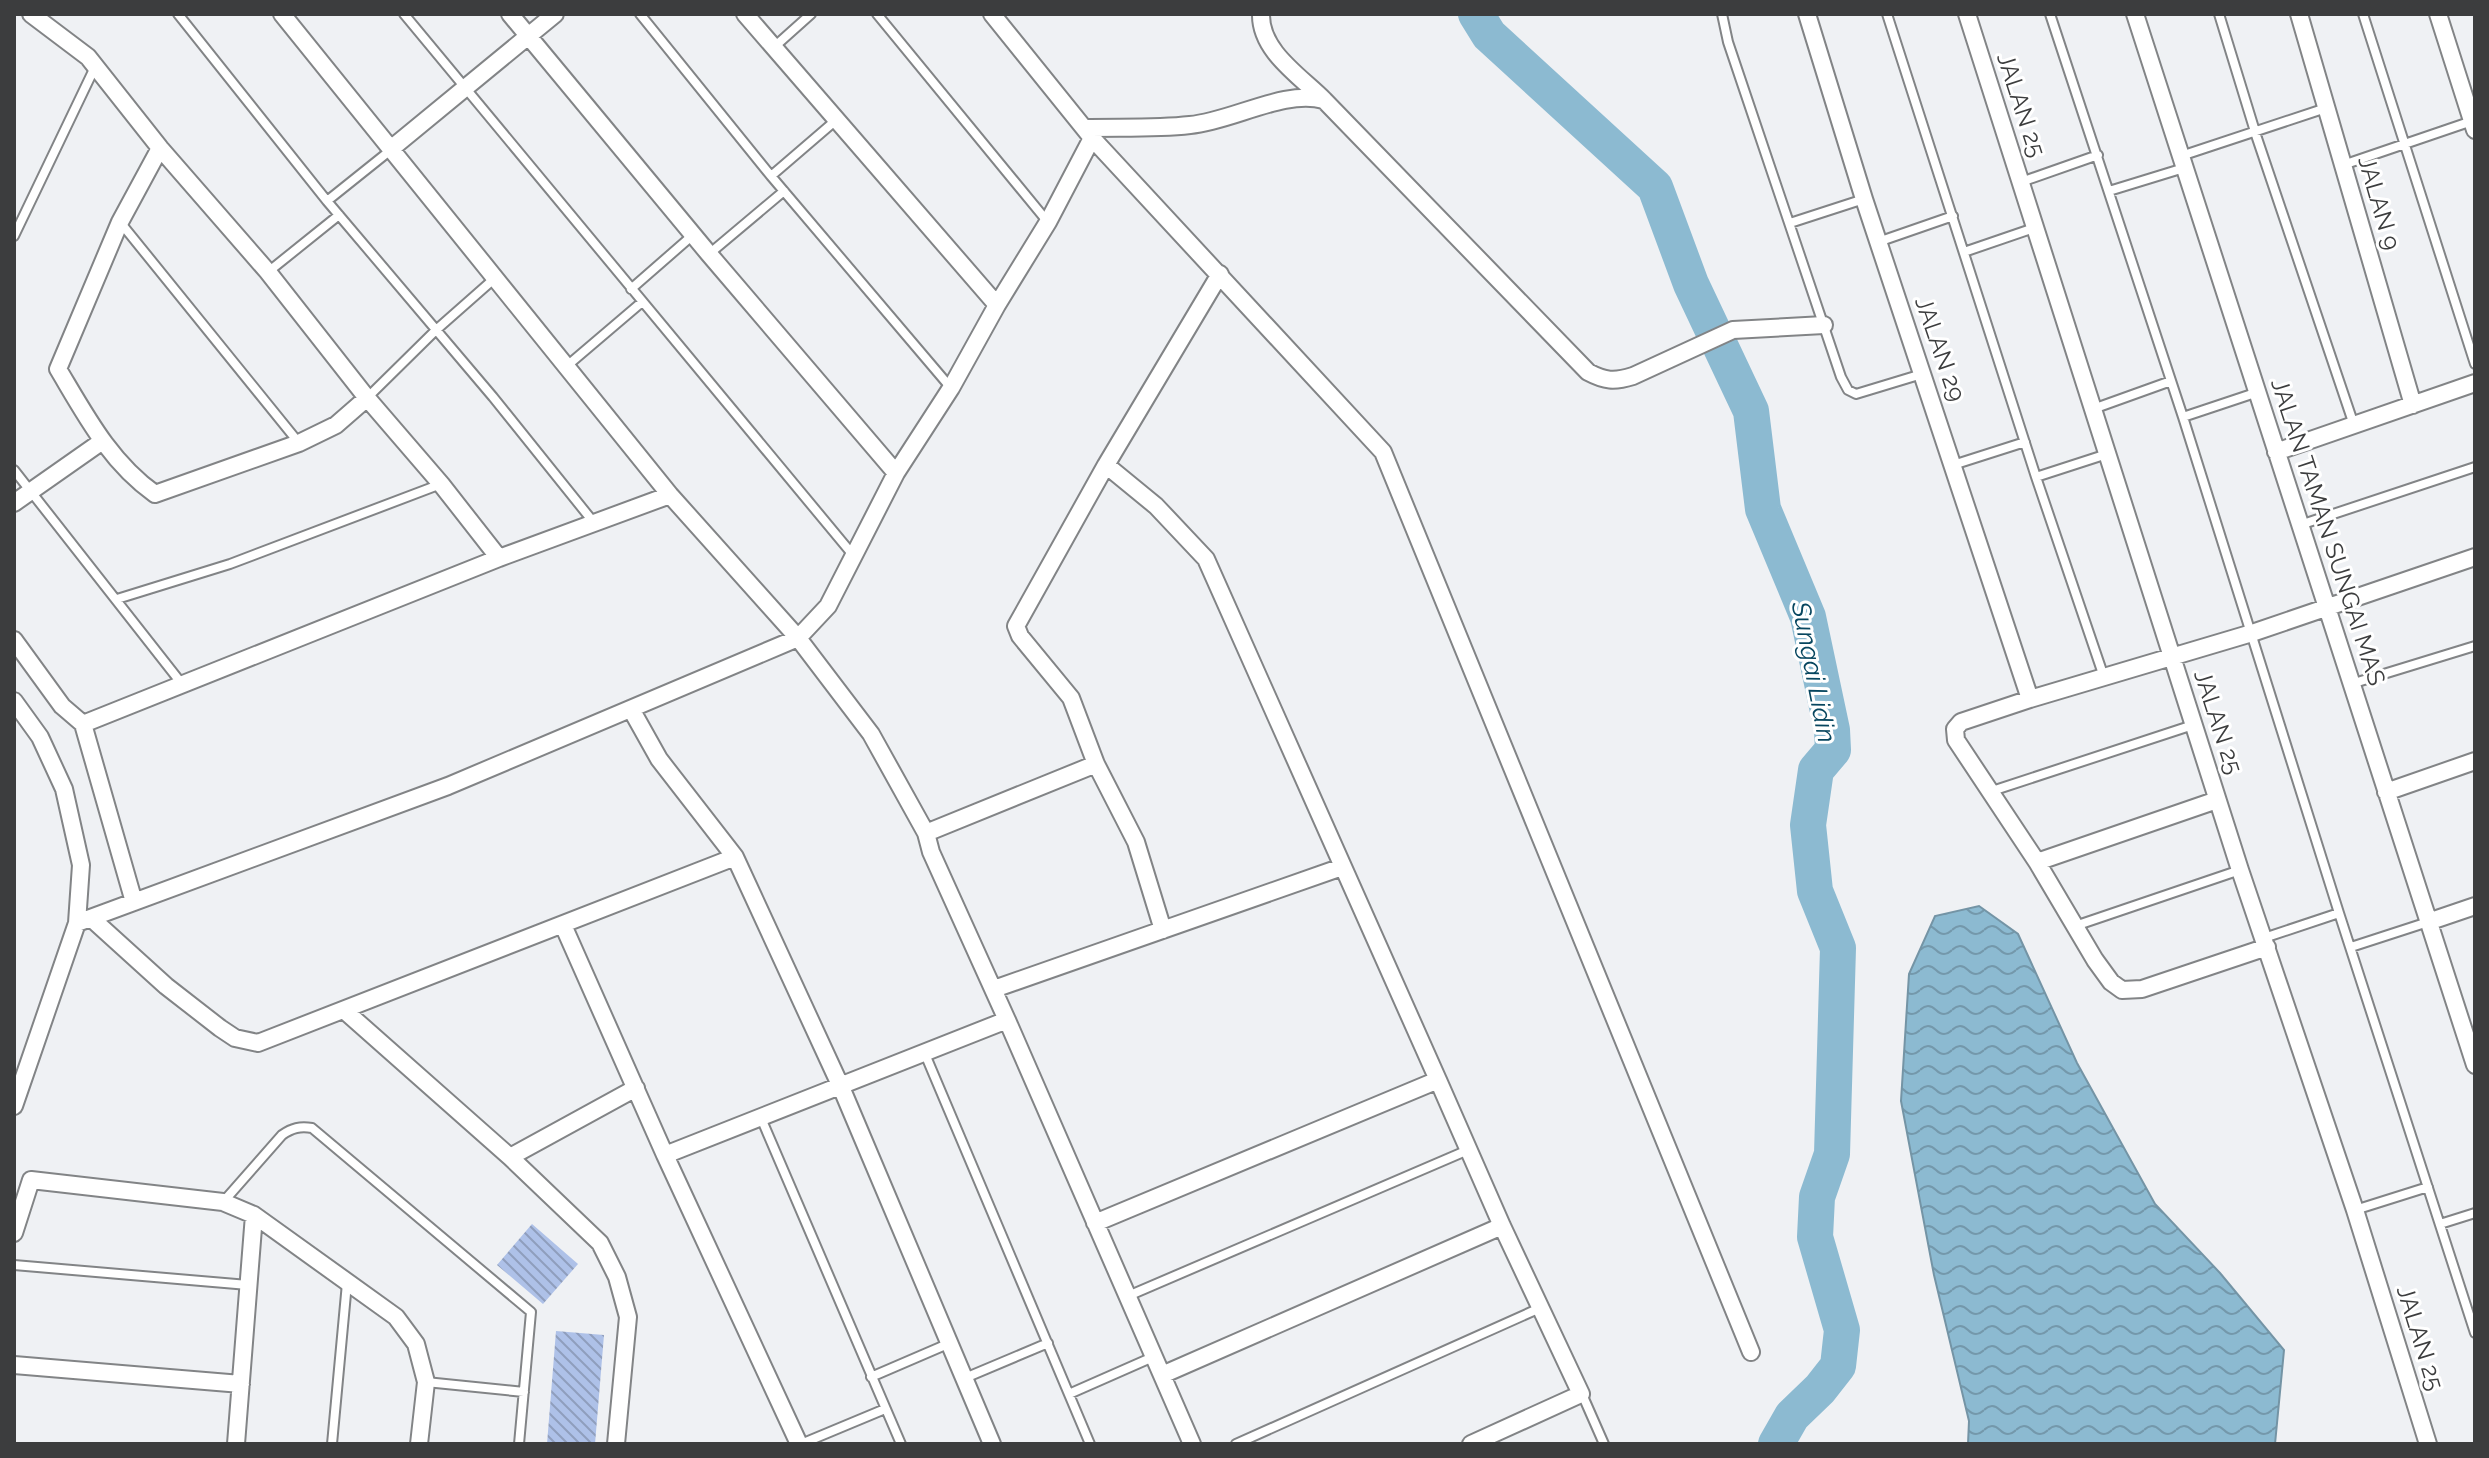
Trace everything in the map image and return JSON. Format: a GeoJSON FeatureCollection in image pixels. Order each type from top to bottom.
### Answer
{"type":"FeatureCollection","features":[{"type":"Feature","properties":{"kind":"street"},"geometry":{"type":"LineString","coordinates":[[31,14],[88,57],[160,148],[268,272],[499,558]]}},
{"type":"Feature","properties":{"kind":"street"},"geometry":{"type":"LineString","coordinates":[[282,14],[670,495],[798,638],[871,734],[926,833],[931,852],[1192,1444]]}},
{"type":"Feature","properties":{"kind":"street"},"geometry":{"type":"LineString","coordinates":[[510,14],[896,473]]}},
{"type":"Feature","properties":{"kind":"street"},"geometry":{"type":"LineString","coordinates":[[392,148],[555,14]]}},
{"type":"Feature","properties":{"kind":"street"},"geometry":{"type":"LineString","coordinates":[[745,14],[997,305]]}},
{"type":"Feature","properties":{"kind":"street"},"geometry":{"type":"LineString","coordinates":[[992,14],[1088,133],[1383,452],[1751,1352]]}},
{"type":"Feature","properties":{"kind":"street"},"geometry":{"type":"LineString","coordinates":[[1261,14],[1262,30],[1272,50],[1588,372],[1605,381],[1617,381],[1733,330],[1824,325]]}},
{"type":"Feature","properties":{"kind":"street","name":"JALAN 29"},"geometry":{"type":"LineString","coordinates":[[1807,14],[1864,199],[2030,699]]}},
{"type":"Feature","properties":{"kind":"street","name":"JALAN 25"},"geometry":{"type":"LineString","coordinates":[[1967,14],[2217,800],[2355,1210],[2428,1444]]}},
{"type":"Feature","properties":{"kind":"street","name":"JALAN TAMAN SUNGAI MAS"},"geometry":{"type":"LineString","coordinates":[[2135,14],[2475,1065]]}},
{"type":"Feature","properties":{"kind":"street","name":"JALAN 9"},"geometry":{"type":"LineString","coordinates":[[2299,14],[2413,405]]}},
{"type":"Feature","properties":{"kind":"street"},"geometry":{"type":"LineString","coordinates":[[2438,14],[2474,125]]}},
{"type":"Feature","properties":{"kind":"street"},"geometry":{"type":"LineString","coordinates":[[1088,133],[1191,125],[1296,98],[1310,96],[1324,100]]}},
{"type":"Feature","properties":{"kind":"street"},"geometry":{"type":"LineString","coordinates":[[84,920],[448,786],[798,638],[828,606],[896,473],[951,388],[1048,222],[1088,133]]}},
{"type":"Feature","properties":{"kind":"street"},"geometry":{"type":"LineString","coordinates":[[160,148],[120,222],[58,369],[101,442],[132,478],[155,494],[299,443],[336,425],[367,398]]}},
{"type":"Feature","properties":{"kind":"street"},"geometry":{"type":"LineString","coordinates":[[1163,930],[1136,842],[1096,764],[1071,698],[1020,636],[1016,626],[1106,465],[1220,274]]}},
{"type":"Feature","properties":{"kind":"street"},"geometry":{"type":"LineString","coordinates":[[2276,452],[2475,383]]}},
{"type":"Feature","properties":{"kind":"street"},"geometry":{"type":"LineString","coordinates":[[14,503],[101,442]]}},
{"type":"Feature","properties":{"kind":"street"},"geometry":{"type":"LineString","coordinates":[[1106,465],[1156,506],[1206,559],[1502,1226],[1581,1394],[1508,1437],[1471,1444]]}},
{"type":"Feature","properties":{"kind":"street"},"geometry":{"type":"LineString","coordinates":[[83,724],[499,558],[670,495]]}},
{"type":"Feature","properties":{"kind":"street"},"geometry":{"type":"LineString","coordinates":[[2265,942],[2142,989],[2122,990],[2111,982],[2075,926],[1992,791],[1956,740],[1955,729],[1961,722],[2030,699],[2252,633],[2475,557]]}},
{"type":"Feature","properties":{"kind":"street"},"geometry":{"type":"LineString","coordinates":[[14,640],[62,706],[83,724],[134,902]]}},
{"type":"Feature","properties":{"kind":"street"},"geometry":{"type":"LineString","coordinates":[[14,701],[40,737],[64,789],[81,865],[84,920],[14,1106]]}},
{"type":"Feature","properties":{"kind":"street"},"geometry":{"type":"LineString","coordinates":[[631,709],[659,759],[735,857],[841,1087],[992,1444]]}},
{"type":"Feature","properties":{"kind":"street"},"geometry":{"type":"LineString","coordinates":[[2386,792],[2475,761]]}},
{"type":"Feature","properties":{"kind":"street"},"geometry":{"type":"LineString","coordinates":[[926,833],[1096,764]]}},
{"type":"Feature","properties":{"kind":"street"},"geometry":{"type":"LineString","coordinates":[[2037,862],[2217,800]]}},
{"type":"Feature","properties":{"kind":"street"},"geometry":{"type":"LineString","coordinates":[[84,920],[235,1038],[258,1043],[735,857]]}},
{"type":"Feature","properties":{"kind":"street"},"geometry":{"type":"LineString","coordinates":[[994,989],[1342,867]]}},
{"type":"Feature","properties":{"kind":"street"},"geometry":{"type":"LineString","coordinates":[[2428,922],[2475,906]]}},
{"type":"Feature","properties":{"kind":"street"},"geometry":{"type":"LineString","coordinates":[[563,925],[665,1155],[800,1444]]}},
{"type":"Feature","properties":{"kind":"street"},"geometry":{"type":"LineString","coordinates":[[345,1011],[510,1157],[600,1243],[617,1277],[628,1317],[616,1444]]}},
{"type":"Feature","properties":{"kind":"street"},"geometry":{"type":"LineString","coordinates":[[665,1155],[1007,1020]]}},
{"type":"Feature","properties":{"kind":"street"},"geometry":{"type":"LineString","coordinates":[[1095,1223],[1438,1080]]}},
{"type":"Feature","properties":{"kind":"street"},"geometry":{"type":"LineString","coordinates":[[510,1157],[636,1088]]}},
{"type":"Feature","properties":{"kind":"street"},"geometry":{"type":"LineString","coordinates":[[14,1233],[22,1178],[223,1202],[254,1215],[396,1317],[416,1344],[426,1382],[419,1444]]}},
{"type":"Feature","properties":{"kind":"street"},"geometry":{"type":"LineString","coordinates":[[236,1444],[254,1215]]}},
{"type":"Feature","properties":{"kind":"street"},"geometry":{"type":"LineString","coordinates":[[1162,1375],[1502,1226]]}},
{"type":"Feature","properties":{"kind":"street"},"geometry":{"type":"LineString","coordinates":[[14,1365],[241,1384]]}},
{"type":"Feature","properties":{"kind":"lane"},"geometry":{"type":"LineString","coordinates":[[178,14],[327,201],[595,524]]}},
{"type":"Feature","properties":{"kind":"lane"},"geometry":{"type":"LineString","coordinates":[[404,14],[853,555]]}},
{"type":"Feature","properties":{"kind":"lane"},"geometry":{"type":"LineString","coordinates":[[640,14],[771,176],[951,388]]}},
{"type":"Feature","properties":{"kind":"lane"},"geometry":{"type":"LineString","coordinates":[[773,48],[811,14]]}},
{"type":"Feature","properties":{"kind":"lane"},"geometry":{"type":"LineString","coordinates":[[877,14],[1048,222]]}},
{"type":"Feature","properties":{"kind":"lane"},"geometry":{"type":"LineString","coordinates":[[1722,14],[1728,42],[1848,390],[1856,394],[1923,374]]}},
{"type":"Feature","properties":{"kind":"lane"},"geometry":{"type":"LineString","coordinates":[[1887,14],[2036,477],[2104,677]]}},
{"type":"Feature","properties":{"kind":"lane"},"geometry":{"type":"LineString","coordinates":[[2050,14],[2183,417],[2475,1333]]}},
{"type":"Feature","properties":{"kind":"lane"},"geometry":{"type":"LineString","coordinates":[[2219,14],[2255,132],[2354,425]]}},
{"type":"Feature","properties":{"kind":"lane"},"geometry":{"type":"LineString","coordinates":[[2363,14],[2475,364]]}},
{"type":"Feature","properties":{"kind":"lane"},"geometry":{"type":"LineString","coordinates":[[14,236],[95,66]]}},
{"type":"Feature","properties":{"kind":"lane"},"geometry":{"type":"LineString","coordinates":[[2109,191],[2255,132],[2326,108]]}},
{"type":"Feature","properties":{"kind":"lane"},"geometry":{"type":"LineString","coordinates":[[771,176],[835,121]]}},
{"type":"Feature","properties":{"kind":"lane"},"geometry":{"type":"LineString","coordinates":[[2342,165],[2474,125]]}},
{"type":"Feature","properties":{"kind":"lane"},"geometry":{"type":"LineString","coordinates":[[327,201],[392,148]]}},
{"type":"Feature","properties":{"kind":"lane"},"geometry":{"type":"LineString","coordinates":[[2020,182],[2098,155]]}},
{"type":"Feature","properties":{"kind":"lane"},"geometry":{"type":"LineString","coordinates":[[709,254],[784,191]]}},
{"type":"Feature","properties":{"kind":"lane"},"geometry":{"type":"LineString","coordinates":[[1790,223],[1864,199]]}},
{"type":"Feature","properties":{"kind":"lane"},"geometry":{"type":"LineString","coordinates":[[268,272],[339,215]]}},
{"type":"Feature","properties":{"kind":"lane"},"geometry":{"type":"LineString","coordinates":[[1878,242],[1953,216]]}},
{"type":"Feature","properties":{"kind":"lane"},"geometry":{"type":"LineString","coordinates":[[120,222],[299,443]]}},
{"type":"Feature","properties":{"kind":"lane"},"geometry":{"type":"LineString","coordinates":[[1964,252],[2034,228]]}},
{"type":"Feature","properties":{"kind":"lane"},"geometry":{"type":"LineString","coordinates":[[631,289],[694,234]]}},
{"type":"Feature","properties":{"kind":"lane"},"geometry":{"type":"LineString","coordinates":[[367,398],[496,277]]}},
{"type":"Feature","properties":{"kind":"lane"},"geometry":{"type":"LineString","coordinates":[[568,365],[642,302]]}},
{"type":"Feature","properties":{"kind":"lane"},"geometry":{"type":"LineString","coordinates":[[2093,409],[2171,381]]}},
{"type":"Feature","properties":{"kind":"lane"},"geometry":{"type":"LineString","coordinates":[[2183,417],[2258,392]]}},
{"type":"Feature","properties":{"kind":"lane"},"geometry":{"type":"LineString","coordinates":[[1953,465],[2025,442]]}},
{"type":"Feature","properties":{"kind":"lane"},"geometry":{"type":"LineString","coordinates":[[2036,477],[2107,454]]}},
{"type":"Feature","properties":{"kind":"lane"},"geometry":{"type":"LineString","coordinates":[[2300,526],[2475,467]]}},
{"type":"Feature","properties":{"kind":"lane"},"geometry":{"type":"LineString","coordinates":[[14,470],[182,684]]}},
{"type":"Feature","properties":{"kind":"lane"},"geometry":{"type":"LineString","coordinates":[[117,599],[230,564],[441,484]]}},
{"type":"Feature","properties":{"kind":"lane"},"geometry":{"type":"LineString","coordinates":[[2351,684],[2475,646]]}},
{"type":"Feature","properties":{"kind":"lane"},"geometry":{"type":"LineString","coordinates":[[1992,791],[2193,725]]}},
{"type":"Feature","properties":{"kind":"lane"},"geometry":{"type":"LineString","coordinates":[[2075,926],[2240,870]]}},
{"type":"Feature","properties":{"kind":"lane"},"geometry":{"type":"LineString","coordinates":[[2265,942],[2339,913]]}},
{"type":"Feature","properties":{"kind":"lane"},"geometry":{"type":"LineString","coordinates":[[2351,947],[2428,922]]}},
{"type":"Feature","properties":{"kind":"lane"},"geometry":{"type":"LineString","coordinates":[[925,1054],[1090,1444]]}},
{"type":"Feature","properties":{"kind":"lane"},"geometry":{"type":"LineString","coordinates":[[761,1118],[901,1444]]}},
{"type":"Feature","properties":{"kind":"lane"},"geometry":{"type":"LineString","coordinates":[[223,1202],[282,1135],[303,1126],[312,1128],[531,1312],[519,1444]]}},
{"type":"Feature","properties":{"kind":"lane"},"geometry":{"type":"LineString","coordinates":[[1127,1297],[1469,1150]]}},
{"type":"Feature","properties":{"kind":"lane"},"geometry":{"type":"LineString","coordinates":[[2355,1210],[2428,1187]]}},
{"type":"Feature","properties":{"kind":"lane"},"geometry":{"type":"LineString","coordinates":[[2440,1224],[2475,1213]]}},
{"type":"Feature","properties":{"kind":"lane"},"geometry":{"type":"LineString","coordinates":[[14,1265],[249,1285]]}},
{"type":"Feature","properties":{"kind":"lane"},"geometry":{"type":"LineString","coordinates":[[332,1444],[347,1282]]}},
{"type":"Feature","properties":{"kind":"lane"},"geometry":{"type":"LineString","coordinates":[[1236,1444],[1540,1308]]}},
{"type":"Feature","properties":{"kind":"lane"},"geometry":{"type":"LineString","coordinates":[[871,1377],[950,1343]]}},
{"type":"Feature","properties":{"kind":"lane"},"geometry":{"type":"LineString","coordinates":[[965,1378],[1048,1343]]}},
{"type":"Feature","properties":{"kind":"lane"},"geometry":{"type":"LineString","coordinates":[[1069,1394],[1153,1357]]}},
{"type":"Feature","properties":{"kind":"lane"},"geometry":{"type":"LineString","coordinates":[[426,1382],[524,1392]]}},
{"type":"Feature","properties":{"kind":"lane"},"geometry":{"type":"LineString","coordinates":[[1581,1394],[1604,1444]]}},
{"type":"Feature","properties":{"kind":"lane"},"geometry":{"type":"LineString","coordinates":[[800,1444],[885,1409]]}},
{"type":"Feature","properties":{"kind":"water"},"geometry":{"type":"Polygon","coordinates":[[[1979,906],[2018,934],[2077,1063],[2155,1204],[2220,1273],[2284,1350],[2275,1444],[1968,1444],[1969,1421],[1934,1275],[1901,1101],[1909,974],[1935,916],[1979,906]]]}},
{"type":"Feature","properties":{"kind":"building"},"geometry":{"type":"Polygon","coordinates":[[[532,1224],[578,1264],[543,1304],[497,1265],[532,1224]]]}},
{"type":"Feature","properties":{"kind":"building"},"geometry":{"type":"Polygon","coordinates":[[[556,1331],[604,1335],[595,1444],[547,1444],[556,1331]]]}},
{"type":"Feature","properties":{"kind":"waterway","name":"Sungai Lidin"},"geometry":{"type":"LineString","coordinates":[[1476,14],[1489,35],[1655,187],[1691,284],[1751,411],[1763,509],[1808,617],[1832,730],[1833,750],[1816,770],[1808,825],[1815,891],[1838,948],[1832,1154],[1817,1197],[1815,1237],[1842,1330],[1838,1366],[1792,1416],[1776,1444]]}}]}
